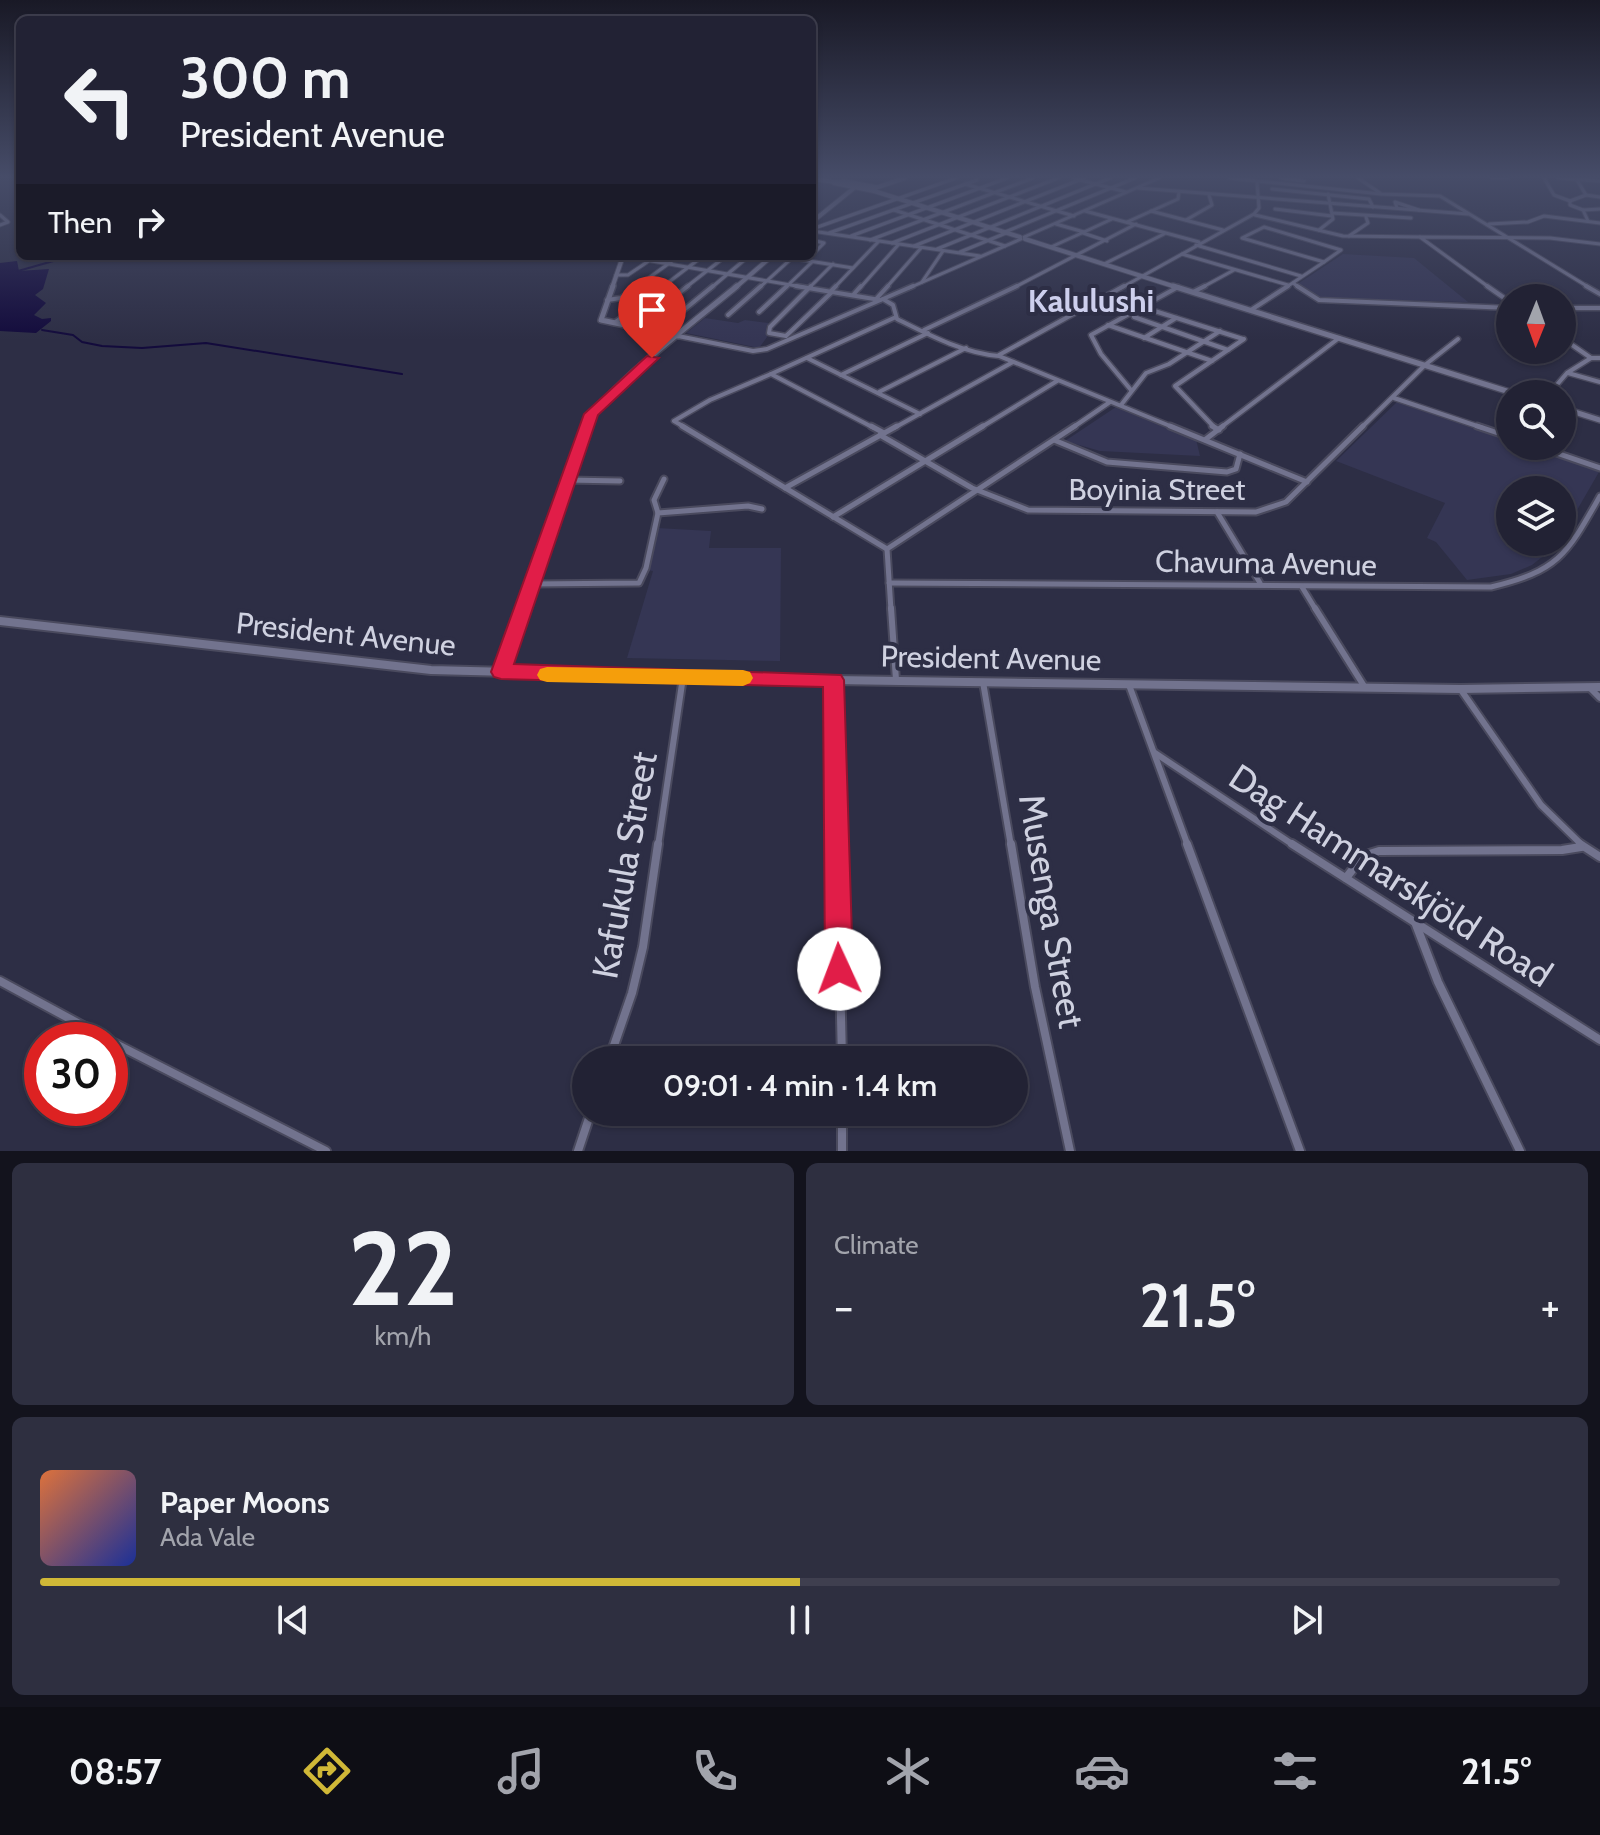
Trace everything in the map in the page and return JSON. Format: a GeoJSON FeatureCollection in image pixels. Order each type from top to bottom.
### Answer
{"type":"FeatureCollection","features":[{"type":"Feature","properties":{"kind":"street"},"geometry":{"type":"LineString","coordinates":[[818,232],[981,256]]}},
{"type":"Feature","properties":{"kind":"street"},"geometry":{"type":"LineString","coordinates":[[850,237],[864,232]]}},
{"type":"Feature","properties":{"kind":"street"},"geometry":{"type":"LineString","coordinates":[[870,240],[892,232]]}},
{"type":"Feature","properties":{"kind":"street"},"geometry":{"type":"LineString","coordinates":[[892,243],[920,232]]}},
{"type":"Feature","properties":{"kind":"street"},"geometry":{"type":"LineString","coordinates":[[914,246],[950,232]]}},
{"type":"Feature","properties":{"kind":"street"},"geometry":{"type":"LineString","coordinates":[[959,232],[1005,246]]}},
{"type":"Feature","properties":{"kind":"street"},"geometry":{"type":"LineString","coordinates":[[937,249],[977,232]]}},
{"type":"Feature","properties":{"kind":"street"},"geometry":{"type":"LineString","coordinates":[[1002,232],[1496,388]]}},
{"type":"Feature","properties":{"kind":"street"},"geometry":{"type":"LineString","coordinates":[[959,253],[1009,232]]}},
{"type":"Feature","properties":{"kind":"street"},"geometry":{"type":"LineString","coordinates":[[622,260],[600,317],[613,323],[757,351],[1037,232]]}},
{"type":"Feature","properties":{"kind":"street"},"geometry":{"type":"LineString","coordinates":[[1051,247],[1083,232],[1107,241]]}},
{"type":"Feature","properties":{"kind":"street"},"geometry":{"type":"LineString","coordinates":[[923,330],[1079,256],[1123,232]]}},
{"type":"Feature","properties":{"kind":"street"},"geometry":{"type":"LineString","coordinates":[[1162,232],[1302,276]]}},
{"type":"Feature","properties":{"kind":"street"},"geometry":{"type":"LineString","coordinates":[[999,356],[1220,232]]}},
{"type":"Feature","properties":{"kind":"street"},"geometry":{"type":"LineString","coordinates":[[1253,232],[1242,238],[1324,262]]}},
{"type":"Feature","properties":{"kind":"street"},"geometry":{"type":"LineString","coordinates":[[1251,310],[1341,250],[1279,232]]}},
{"type":"Feature","properties":{"kind":"street"},"geometry":{"type":"LineString","coordinates":[[1325,232],[1343,236],[1556,238],[1599,245]]}},
{"type":"Feature","properties":{"kind":"street"},"geometry":{"type":"LineString","coordinates":[[1349,236],[1352,232]]}},
{"type":"Feature","properties":{"kind":"street"},"geometry":{"type":"LineString","coordinates":[[1499,232],[1600,294]]}},
{"type":"Feature","properties":{"kind":"street"},"geometry":{"type":"LineString","coordinates":[[1104,264],[1166,233]]}},
{"type":"Feature","properties":{"kind":"street"},"geometry":{"type":"LineString","coordinates":[[1332,246],[1343,236]]}},
{"type":"Feature","properties":{"kind":"street"},"geometry":{"type":"LineString","coordinates":[[1420,237],[1496,292]]}},
{"type":"Feature","properties":{"kind":"street"},"geometry":{"type":"LineString","coordinates":[[816,241],[824,243],[816,252]]}},
{"type":"Feature","properties":{"kind":"street"},"geometry":{"type":"LineString","coordinates":[[786,338],[879,241]]}},
{"type":"Feature","properties":{"kind":"street"},"geometry":{"type":"LineString","coordinates":[[853,295],[899,244]]}},
{"type":"Feature","properties":{"kind":"street"},"geometry":{"type":"LineString","coordinates":[[880,299],[922,247]]}},
{"type":"Feature","properties":{"kind":"street"},"geometry":{"type":"LineString","coordinates":[[922,282],[944,250]]}},
{"type":"Feature","properties":{"kind":"street"},"geometry":{"type":"LineString","coordinates":[[1181,254],[1291,284],[1319,300],[1496,307]]}},
{"type":"Feature","properties":{"kind":"street"},"geometry":{"type":"LineString","coordinates":[[816,258],[853,268]]}},
{"type":"Feature","properties":{"kind":"street"},"geometry":{"type":"LineString","coordinates":[[645,260],[880,299],[893,305],[896,317]]}},
{"type":"Feature","properties":{"kind":"street"},"geometry":{"type":"LineString","coordinates":[[607,300],[621,298],[674,260]]}},
{"type":"Feature","properties":{"kind":"street"},"geometry":{"type":"LineString","coordinates":[[613,323],[698,260]]}},
{"type":"Feature","properties":{"kind":"street"},"geometry":{"type":"LineString","coordinates":[[635,327],[721,260]]}},
{"type":"Feature","properties":{"kind":"street"},"geometry":{"type":"LineString","coordinates":[[657,332],[744,260]]}},
{"type":"Feature","properties":{"kind":"street"},"geometry":{"type":"LineString","coordinates":[[501,672],[591,414],[767,260]]}},
{"type":"Feature","properties":{"kind":"street"},"geometry":{"type":"LineString","coordinates":[[728,315],[790,260]]}},
{"type":"Feature","properties":{"kind":"street"},"geometry":{"type":"LineString","coordinates":[[759,312],[809,260]]}},
{"type":"Feature","properties":{"kind":"street"},"geometry":{"type":"LineString","coordinates":[[616,275],[628,275],[649,261]]}},
{"type":"Feature","properties":{"kind":"street"},"geometry":{"type":"LineString","coordinates":[[786,338],[769,333],[769,328],[833,264]]}},
{"type":"Feature","properties":{"kind":"street"},"geometry":{"type":"LineString","coordinates":[[1193,292],[1235,269]]}},
{"type":"Feature","properties":{"kind":"street"},"geometry":{"type":"LineString","coordinates":[[1131,390],[1119,379],[1091,336],[1178,287]]}},
{"type":"Feature","properties":{"kind":"street"},"geometry":{"type":"LineString","coordinates":[[1149,302],[1152,309]]}},
{"type":"Feature","properties":{"kind":"street"},"geometry":{"type":"LineString","coordinates":[[1142,307],[1244,339],[1175,386],[1210,425],[1219,430]]}},
{"type":"Feature","properties":{"kind":"street"},"geometry":{"type":"LineString","coordinates":[[1576,308],[1600,308]]}},
{"type":"Feature","properties":{"kind":"street"},"geometry":{"type":"LineString","coordinates":[[1133,311],[1134,317],[1229,350]]}},
{"type":"Feature","properties":{"kind":"street"},"geometry":{"type":"LineString","coordinates":[[896,317],[966,348],[999,356],[1307,482]]}},
{"type":"Feature","properties":{"kind":"street"},"geometry":{"type":"LineString","coordinates":[[887,549],[674,421],[710,400],[896,317]]}},
{"type":"Feature","properties":{"kind":"street"},"geometry":{"type":"LineString","coordinates":[[1144,338],[1177,317]]}},
{"type":"Feature","properties":{"kind":"street"},"geometry":{"type":"LineString","coordinates":[[1107,325],[1213,362]]}},
{"type":"Feature","properties":{"kind":"street"},"geometry":{"type":"LineString","coordinates":[[1121,405],[1150,370],[1169,364],[1220,331]]}},
{"type":"Feature","properties":{"kind":"street"},"geometry":{"type":"LineString","coordinates":[[841,375],[929,333]]}},
{"type":"Feature","properties":{"kind":"street"},"geometry":{"type":"LineString","coordinates":[[1206,440],[1339,338]]}},
{"type":"Feature","properties":{"kind":"street","name":"Boyinia Street"},"geometry":{"type":"LineString","coordinates":[[771,374],[1013,507],[1028,510],[1217,512],[1273,508],[1286,502],[1425,365],[1458,339]]}},
{"type":"Feature","properties":{"kind":"street"},"geometry":{"type":"LineString","coordinates":[[879,392],[966,348]]}},
{"type":"Feature","properties":{"kind":"street"},"geometry":{"type":"LineString","coordinates":[[1576,348],[1591,358]]}},
{"type":"Feature","properties":{"kind":"street"},"geometry":{"type":"LineString","coordinates":[[806,358],[920,414]]}},
{"type":"Feature","properties":{"kind":"street"},"geometry":{"type":"LineString","coordinates":[[1561,380],[1591,358],[1600,358]]}},
{"type":"Feature","properties":{"kind":"street"},"geometry":{"type":"LineString","coordinates":[[785,488],[1014,362]]}},
{"type":"Feature","properties":{"kind":"street"},"geometry":{"type":"LineString","coordinates":[[1567,373],[1600,382]]}},
{"type":"Feature","properties":{"kind":"street"},"geometry":{"type":"LineString","coordinates":[[833,517],[1058,380]]}},
{"type":"Feature","properties":{"kind":"street"},"geometry":{"type":"LineString","coordinates":[[1394,398],[1496,432]]}},
{"type":"Feature","properties":{"kind":"street"},"geometry":{"type":"LineString","coordinates":[[887,549],[980,491],[1111,402]]}},
{"type":"Feature","properties":{"kind":"street"},"geometry":{"type":"LineString","coordinates":[[1576,412],[1600,420]]}},
{"type":"Feature","properties":{"kind":"street"},"geometry":{"type":"LineString","coordinates":[[1054,440],[1107,462],[1227,472],[1236,469],[1240,454]]}},
{"type":"Feature","properties":{"kind":"street"},"geometry":{"type":"LineString","coordinates":[[1576,460],[1600,468]]}},
{"type":"Feature","properties":{"kind":"street"},"geometry":{"type":"LineString","coordinates":[[658,513],[654,509],[655,497],[664,479]]}},
{"type":"Feature","properties":{"kind":"street"},"geometry":{"type":"LineString","coordinates":[[568,480],[620,481]]}},
{"type":"Feature","properties":{"kind":"street","name":"Chavuma Avenue"},"geometry":{"type":"LineString","coordinates":[[889,583],[1491,587],[1526,580],[1547,571],[1562,558],[1600,496]]}},
{"type":"Feature","properties":{"kind":"street"},"geometry":{"type":"LineString","coordinates":[[658,513],[741,506],[762,509]]}},
{"type":"Feature","properties":{"kind":"street"},"geometry":{"type":"LineString","coordinates":[[1217,512],[1261,584]]}},
{"type":"Feature","properties":{"kind":"street"},"geometry":{"type":"LineString","coordinates":[[531,584],[639,583],[646,568],[658,513]]}},
{"type":"Feature","properties":{"kind":"street"},"geometry":{"type":"LineString","coordinates":[[887,549],[896,680]]}},
{"type":"Feature","properties":{"kind":"street"},"geometry":{"type":"LineString","coordinates":[[1301,586],[1364,686]]}},
{"type":"Feature","properties":{"kind":"street","name":"President Avenue"},"geometry":{"type":"LineString","coordinates":[[0,621],[431,670],[833,680],[1460,689],[1600,687]]}},
{"type":"Feature","properties":{"kind":"street","name":"Kafukula Street"},"geometry":{"type":"LineString","coordinates":[[614,1046],[632,993],[643,947],[683,677]]}},
{"type":"Feature","properties":{"kind":"street"},"geometry":{"type":"LineString","coordinates":[[833,680],[842,1046]]}},
{"type":"Feature","properties":{"kind":"street","name":"Musenga Street"},"geometry":{"type":"LineString","coordinates":[[983,681],[1035,987],[1070,1151]]}},
{"type":"Feature","properties":{"kind":"street"},"geometry":{"type":"LineString","coordinates":[[1129,684],[1300,1151]]}},
{"type":"Feature","properties":{"kind":"street"},"geometry":{"type":"LineString","coordinates":[[1129,684],[1242,990]]}},
{"type":"Feature","properties":{"kind":"street"},"geometry":{"type":"LineString","coordinates":[[1590,688],[1600,698]]}},
{"type":"Feature","properties":{"kind":"street"},"geometry":{"type":"LineString","coordinates":[[1460,689],[1553,820],[1581,847],[1600,857]]}},
{"type":"Feature","properties":{"kind":"street","name":"Dag Hammarskjöld Road"},"geometry":{"type":"LineString","coordinates":[[1155,753],[1600,1040]]}},
{"type":"Feature","properties":{"kind":"street"},"geometry":{"type":"LineString","coordinates":[[1346,878],[1363,856],[1379,851],[1562,850],[1581,847]]}},
{"type":"Feature","properties":{"kind":"street"},"geometry":{"type":"LineString","coordinates":[[1414,921],[1438,982],[1520,1151]]}},
{"type":"Feature","properties":{"kind":"street"},"geometry":{"type":"LineString","coordinates":[[0,981],[76,1022]]}},
{"type":"Feature","properties":{"kind":"street"},"geometry":{"type":"LineString","coordinates":[[128,1050],[326,1151]]}},
{"type":"Feature","properties":{"kind":"street"},"geometry":{"type":"LineString","coordinates":[[578,1151],[586,1126]]}},
{"type":"Feature","properties":{"kind":"street"},"geometry":{"type":"LineString","coordinates":[[842,1126],[842,1151]]}},
{"type":"Feature","properties":{"kind":"shaded area"},"geometry":{"type":"Polygon","coordinates":[[[1343,254],[1414,258],[1468,302],[1321,298],[1296,285],[1343,254]]]}},
{"type":"Feature","properties":{"kind":"shaded area"},"geometry":{"type":"Polygon","coordinates":[[[17,261],[19,271],[49,269],[43,289],[35,295],[46,303],[34,315],[42,319],[51,318],[51,321],[36,333],[0,331],[0,263],[17,261]]]}},
{"type":"Feature","properties":{"kind":"shaded area"},"geometry":{"type":"Polygon","coordinates":[[[705,318],[738,323],[745,320],[769,323],[766,327],[767,337],[759,348],[686,333],[705,318]]]}},
{"type":"Feature","properties":{"kind":"shaded area"},"geometry":{"type":"Polygon","coordinates":[[[1397,402],[1496,434],[1496,460],[1567,460],[1599,472],[1576,512],[1576,476],[1496,476],[1496,556],[1543,556],[1511,574],[1467,580],[1436,542],[1427,538],[1445,503],[1336,461],[1397,402]]]}},
{"type":"Feature","properties":{"kind":"shaded area"},"geometry":{"type":"Polygon","coordinates":[[[1116,407],[1196,439],[1200,456],[1100,451],[1065,441],[1116,407]]]}},
{"type":"Feature","properties":{"kind":"shaded area"},"geometry":{"type":"Polygon","coordinates":[[[657,528],[711,531],[709,548],[781,548],[780,661],[627,658],[653,571],[647,570],[657,528]]]}},
{"type":"Feature","properties":{"kind":"waterway"},"geometry":{"type":"LineString","coordinates":[[18,271],[57,260]]}},
{"type":"Feature","properties":{"kind":"waterway"},"geometry":{"type":"LineString","coordinates":[[42,330],[73,335],[82,342],[102,346],[142,348],[206,343],[402,374]]}},
{"type":"Feature","properties":{"kind":"slow traffic"},"geometry":{"type":"LineString","coordinates":[[547,675],[743,678]]}},
{"type":"Feature","properties":{"kind":"district","name":"Kalulushi"},"geometry":{"type":"Point","coordinates":[1091,300]}},
{"type":"Feature","properties":{"kind":"route"},"geometry":{"type":"LineString","coordinates":[[652,358],[591,414],[501,672],[833,680],[839,969]]}}]}
